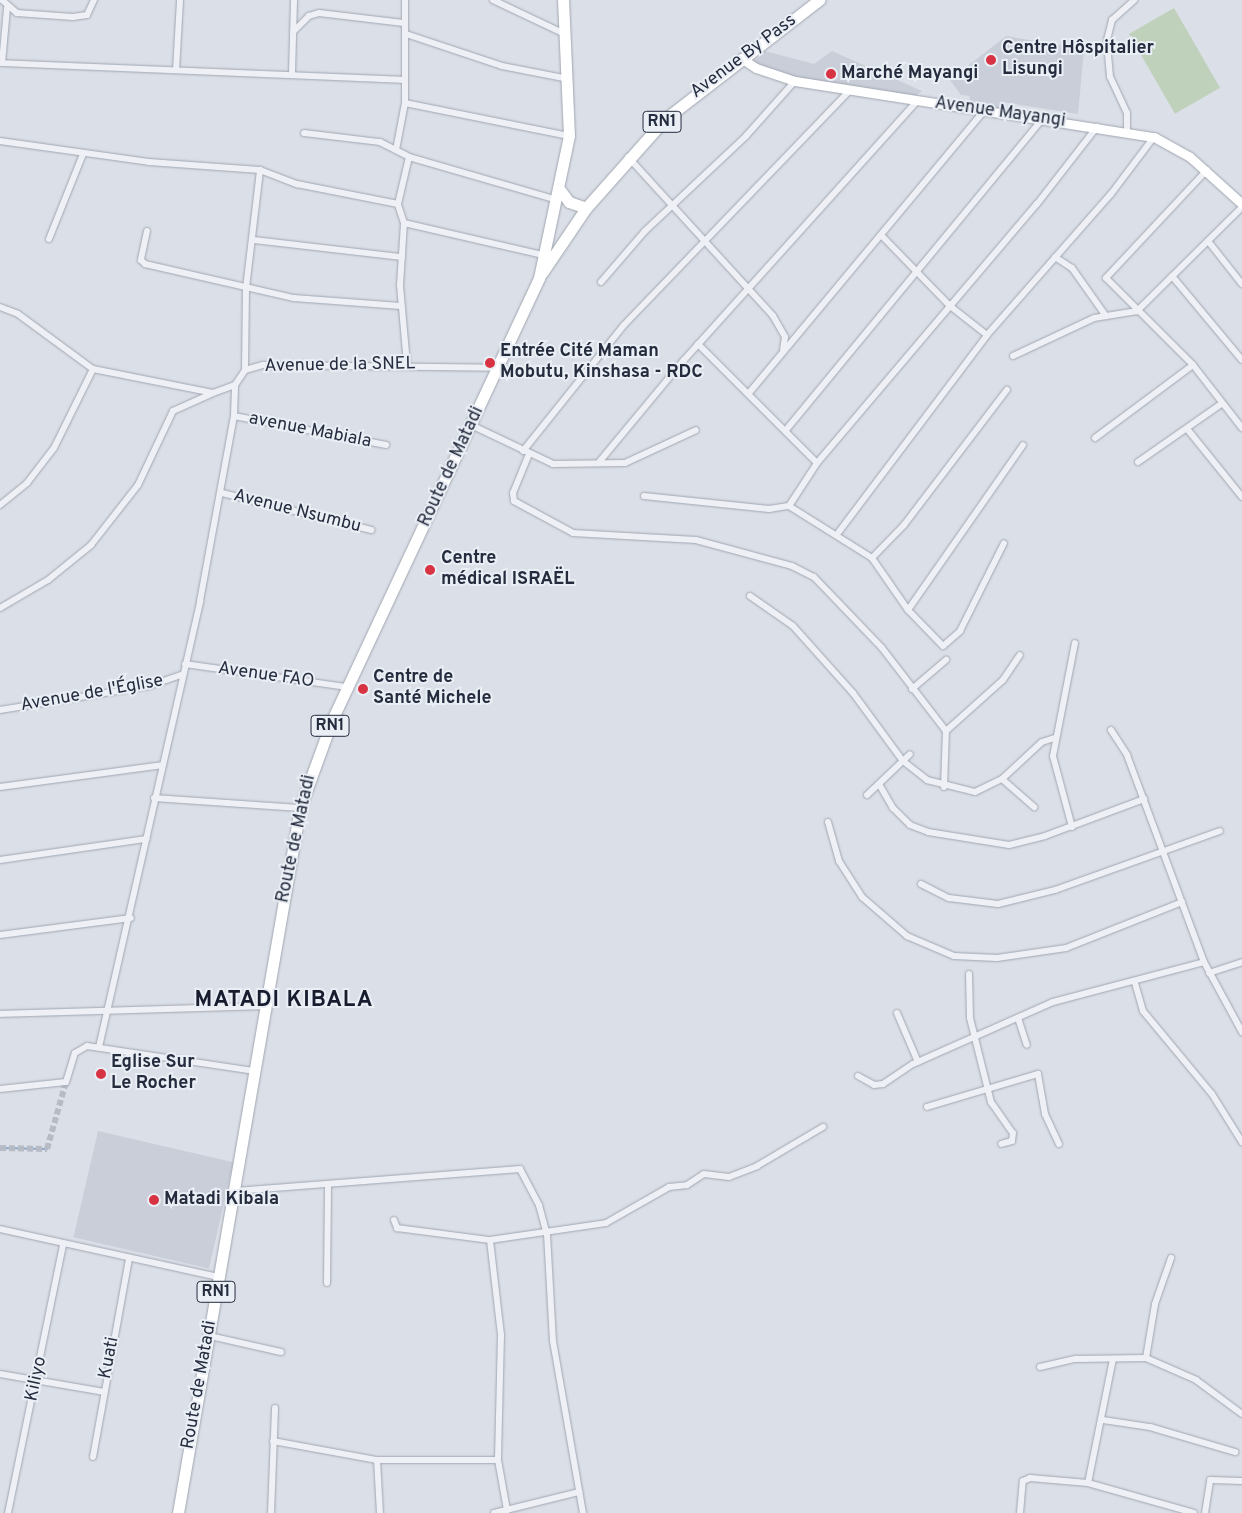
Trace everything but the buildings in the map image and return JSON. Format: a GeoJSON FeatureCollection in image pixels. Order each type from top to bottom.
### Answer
{"type":"FeatureCollection","features":[{"type":"Feature","properties":{"kind":"highway","name":"Route de Matadi"},"geometry":{"type":"LineString","coordinates":[[178,1513],[300,808],[315,759],[347,687],[539,278],[569,136],[570,80],[563,0]]}},
{"type":"Feature","properties":{"kind":"highway","name":"Avenue By Pass"},"geometry":{"type":"LineString","coordinates":[[539,278],[586,208],[628,156],[665,119],[741,58],[819,0]]}},
{"type":"Feature","properties":{"kind":"highway"},"geometry":{"type":"LineString","coordinates":[[558,195],[568,202],[586,208]]}},
{"type":"Feature","properties":{"kind":"street"},"geometry":{"type":"LineString","coordinates":[[2,0],[7,8],[17,13],[83,17],[94,0]]}},
{"type":"Feature","properties":{"kind":"street"},"geometry":{"type":"LineString","coordinates":[[176,70],[180,0]]}},
{"type":"Feature","properties":{"kind":"street"},"geometry":{"type":"LineString","coordinates":[[292,73],[294,0]]}},
{"type":"Feature","properties":{"kind":"street"},"geometry":{"type":"LineString","coordinates":[[396,150],[406,103],[404,80],[406,34],[403,22],[405,0]]}},
{"type":"Feature","properties":{"kind":"street"},"geometry":{"type":"LineString","coordinates":[[493,0],[566,34]]}},
{"type":"Feature","properties":{"kind":"street"},"geometry":{"type":"LineString","coordinates":[[1127,130],[1127,113],[1110,77],[1107,40],[1112,20],[1134,0]]}},
{"type":"Feature","properties":{"kind":"street"},"geometry":{"type":"LineString","coordinates":[[7,8],[1,63],[292,73],[404,80]]}},
{"type":"Feature","properties":{"kind":"street"},"geometry":{"type":"LineString","coordinates":[[293,32],[309,16],[319,14],[403,22]]}},
{"type":"Feature","properties":{"kind":"street"},"geometry":{"type":"LineString","coordinates":[[406,34],[502,66],[570,80]]}},
{"type":"Feature","properties":{"kind":"street","name":"Avenue Mayangi"},"geometry":{"type":"LineString","coordinates":[[741,58],[756,68],[795,81],[916,102],[1127,130],[1154,137],[1207,170],[1242,205]]}},
{"type":"Feature","properties":{"kind":"street"},"geometry":{"type":"LineString","coordinates":[[601,282],[672,205],[746,136],[795,81]]}},
{"type":"Feature","properties":{"kind":"street"},"geometry":{"type":"LineString","coordinates":[[850,90],[624,325],[526,453],[513,493],[514,501],[573,532],[592,537],[696,540],[792,566],[827,590],[882,648],[946,731],[944,787]]}},
{"type":"Feature","properties":{"kind":"street"},"geometry":{"type":"LineString","coordinates":[[600,462],[698,344],[916,102]]}},
{"type":"Feature","properties":{"kind":"street"},"geometry":{"type":"LineString","coordinates":[[406,103],[569,136]]}},
{"type":"Feature","properties":{"kind":"street"},"geometry":{"type":"LineString","coordinates":[[748,393],[984,111]]}},
{"type":"Feature","properties":{"kind":"street"},"geometry":{"type":"LineString","coordinates":[[786,430],[1042,119]]}},
{"type":"Feature","properties":{"kind":"street"},"geometry":{"type":"LineString","coordinates":[[789,506],[817,464],[950,306],[1097,126]]}},
{"type":"Feature","properties":{"kind":"street"},"geometry":{"type":"LineString","coordinates":[[304,133],[358,136],[396,150],[409,157],[558,195]]}},
{"type":"Feature","properties":{"kind":"street"},"geometry":{"type":"LineString","coordinates":[[838,533],[987,335],[1055,257],[1154,137]]}},
{"type":"Feature","properties":{"kind":"street"},"geometry":{"type":"LineString","coordinates":[[0,141],[83,154],[260,170],[297,184],[398,204]]}},
{"type":"Feature","properties":{"kind":"street"},"geometry":{"type":"LineString","coordinates":[[49,239],[83,154]]}},
{"type":"Feature","properties":{"kind":"street"},"geometry":{"type":"LineString","coordinates":[[628,156],[782,328],[782,353]]}},
{"type":"Feature","properties":{"kind":"street"},"geometry":{"type":"LineString","coordinates":[[406,364],[401,306],[404,223],[398,204],[409,157]]}},
{"type":"Feature","properties":{"kind":"street"},"geometry":{"type":"LineString","coordinates":[[245,370],[246,288],[254,240],[260,170]]}},
{"type":"Feature","properties":{"kind":"street"},"geometry":{"type":"LineString","coordinates":[[1207,170],[1106,278],[1193,365],[1221,404],[1242,428]]}},
{"type":"Feature","properties":{"kind":"street"},"geometry":{"type":"LineString","coordinates":[[1013,356],[1082,322],[1137,310],[1208,242],[1242,205]]}},
{"type":"Feature","properties":{"kind":"street"},"geometry":{"type":"LineString","coordinates":[[404,223],[543,255]]}},
{"type":"Feature","properties":{"kind":"street"},"geometry":{"type":"LineString","coordinates":[[147,231],[141,260],[145,264],[294,298],[401,306]]}},
{"type":"Feature","properties":{"kind":"street"},"geometry":{"type":"LineString","coordinates":[[881,235],[950,306],[987,335]]}},
{"type":"Feature","properties":{"kind":"street"},"geometry":{"type":"LineString","coordinates":[[254,240],[402,257]]}},
{"type":"Feature","properties":{"kind":"street"},"geometry":{"type":"LineString","coordinates":[[1208,242],[1242,284]]}},
{"type":"Feature","properties":{"kind":"street"},"geometry":{"type":"LineString","coordinates":[[1055,257],[1072,268],[1106,316]]}},
{"type":"Feature","properties":{"kind":"street"},"geometry":{"type":"LineString","coordinates":[[1172,276],[1242,360]]}},
{"type":"Feature","properties":{"kind":"street"},"geometry":{"type":"LineString","coordinates":[[0,307],[18,314],[93,368],[213,393]]}},
{"type":"Feature","properties":{"kind":"street"},"geometry":{"type":"LineString","coordinates":[[698,344],[786,430],[817,464]]}},
{"type":"Feature","properties":{"kind":"street","name":"Avenue de la SNEL"},"geometry":{"type":"LineString","coordinates":[[235,385],[245,370],[262,365],[406,364],[498,368]]}},
{"type":"Feature","properties":{"kind":"street"},"geometry":{"type":"LineString","coordinates":[[1095,438],[1193,365]]}},
{"type":"Feature","properties":{"kind":"street"},"geometry":{"type":"LineString","coordinates":[[0,505],[27,483],[54,448],[93,368]]}},
{"type":"Feature","properties":{"kind":"street"},"geometry":{"type":"LineString","coordinates":[[0,608],[48,580],[91,545],[138,485],[173,411],[235,385],[234,416],[222,493],[154,798],[131,918],[99,1047]]}},
{"type":"Feature","properties":{"kind":"street"},"geometry":{"type":"LineString","coordinates":[[872,558],[904,525],[1007,390]]}},
{"type":"Feature","properties":{"kind":"street"},"geometry":{"type":"LineString","coordinates":[[1138,462],[1188,430],[1221,404]]}},
{"type":"Feature","properties":{"kind":"street","name":"avenue Mabiala"},"geometry":{"type":"LineString","coordinates":[[234,416],[386,445]]}},
{"type":"Feature","properties":{"kind":"street"},"geometry":{"type":"LineString","coordinates":[[471,425],[526,453],[553,464],[633,460],[696,430]]}},
{"type":"Feature","properties":{"kind":"street"},"geometry":{"type":"LineString","coordinates":[[1188,430],[1242,497]]}},
{"type":"Feature","properties":{"kind":"street"},"geometry":{"type":"LineString","coordinates":[[908,610],[1023,445]]}},
{"type":"Feature","properties":{"kind":"street","name":"Avenue Nsumbu"},"geometry":{"type":"LineString","coordinates":[[222,493],[372,530]]}},
{"type":"Feature","properties":{"kind":"street"},"geometry":{"type":"LineString","coordinates":[[644,496],[769,509],[789,506],[838,533],[872,558],[908,610],[945,646],[960,631],[1004,543]]}},
{"type":"Feature","properties":{"kind":"street"},"geometry":{"type":"LineString","coordinates":[[750,596],[793,626],[830,666],[903,761],[944,787],[975,792],[1002,779],[1042,742],[1054,738]]}},
{"type":"Feature","properties":{"kind":"street"},"geometry":{"type":"LineString","coordinates":[[1072,827],[1060,788],[1054,738],[1068,690],[1075,643]]}},
{"type":"Feature","properties":{"kind":"street"},"geometry":{"type":"LineString","coordinates":[[946,731],[1003,680],[1020,655]]}},
{"type":"Feature","properties":{"kind":"street"},"geometry":{"type":"LineString","coordinates":[[912,689],[946,660]]}},
{"type":"Feature","properties":{"kind":"street","name":"Avenue FAO"},"geometry":{"type":"LineString","coordinates":[[185,664],[347,687]]}},
{"type":"Feature","properties":{"kind":"street","name":"Avenue de l'Église"},"geometry":{"type":"LineString","coordinates":[[0,710],[149,686],[183,674]]}},
{"type":"Feature","properties":{"kind":"street"},"geometry":{"type":"LineString","coordinates":[[1111,730],[1144,799],[1165,851],[1204,962],[1242,1032]]}},
{"type":"Feature","properties":{"kind":"street"},"geometry":{"type":"LineString","coordinates":[[867,795],[910,754]]}},
{"type":"Feature","properties":{"kind":"street"},"geometry":{"type":"LineString","coordinates":[[0,787],[162,766]]}},
{"type":"Feature","properties":{"kind":"street"},"geometry":{"type":"LineString","coordinates":[[1002,779],[1034,807]]}},
{"type":"Feature","properties":{"kind":"street"},"geometry":{"type":"LineString","coordinates":[[880,784],[900,816],[928,832],[1009,845],[1072,827],[1144,799]]}},
{"type":"Feature","properties":{"kind":"street"},"geometry":{"type":"LineString","coordinates":[[154,798],[300,808]]}},
{"type":"Feature","properties":{"kind":"street"},"geometry":{"type":"LineString","coordinates":[[828,822],[839,861],[862,897],[907,936],[954,956],[997,958],[1066,948],[1182,902]]}},
{"type":"Feature","properties":{"kind":"street"},"geometry":{"type":"LineString","coordinates":[[921,884],[949,898],[998,904],[1055,890],[1220,830]]}},
{"type":"Feature","properties":{"kind":"street"},"geometry":{"type":"LineString","coordinates":[[0,860],[146,839]]}},
{"type":"Feature","properties":{"kind":"street"},"geometry":{"type":"LineString","coordinates":[[0,935],[131,918]]}},
{"type":"Feature","properties":{"kind":"street"},"geometry":{"type":"LineString","coordinates":[[858,1076],[874,1085],[883,1084],[918,1062],[974,1036],[1064,999],[1134,983],[1204,962]]}},
{"type":"Feature","properties":{"kind":"street"},"geometry":{"type":"LineString","coordinates":[[1209,973],[1242,962]]}},
{"type":"Feature","properties":{"kind":"street"},"geometry":{"type":"LineString","coordinates":[[969,974],[974,1036],[995,1110],[1013,1133],[1012,1141],[1000,1144]]}},
{"type":"Feature","properties":{"kind":"street"},"geometry":{"type":"LineString","coordinates":[[1134,983],[1143,1011],[1212,1094],[1242,1142]]}},
{"type":"Feature","properties":{"kind":"street"},"geometry":{"type":"LineString","coordinates":[[0,1014],[265,1006]]}},
{"type":"Feature","properties":{"kind":"street"},"geometry":{"type":"LineString","coordinates":[[897,1013],[918,1062]]}},
{"type":"Feature","properties":{"kind":"street"},"geometry":{"type":"LineString","coordinates":[[1018,1018],[1027,1045]]}},
{"type":"Feature","properties":{"kind":"street"},"geometry":{"type":"LineString","coordinates":[[0,1089],[66,1082],[75,1054],[80,1048],[99,1047],[255,1071]]}},
{"type":"Feature","properties":{"kind":"street"},"geometry":{"type":"LineString","coordinates":[[927,1107],[1038,1074],[1045,1114],[1059,1144]]}},
{"type":"Feature","properties":{"kind":"street"},"geometry":{"type":"LineString","coordinates":[[394,1220],[397,1228],[490,1240],[547,1234],[606,1222],[663,1189],[686,1185],[704,1174],[729,1178],[823,1127]]}},
{"type":"Feature","properties":{"kind":"street"},"geometry":{"type":"LineString","coordinates":[[235,1191],[460,1176],[515,1167],[530,1186],[547,1234],[552,1331],[583,1513]]}},
{"type":"Feature","properties":{"kind":"street"},"geometry":{"type":"LineString","coordinates":[[327,1283],[328,1185]]}},
{"type":"Feature","properties":{"kind":"street"},"geometry":{"type":"LineString","coordinates":[[0,1229],[219,1278]]}},
{"type":"Feature","properties":{"kind":"street"},"geometry":{"type":"LineString","coordinates":[[490,1240],[502,1335],[498,1460],[507,1510]]}},
{"type":"Feature","properties":{"kind":"street","name":"Kiliyo"},"geometry":{"type":"LineString","coordinates":[[8,1513],[37,1380],[63,1244]]}},
{"type":"Feature","properties":{"kind":"street","name":"Kuati"},"geometry":{"type":"LineString","coordinates":[[93,1457],[129,1258]]}},
{"type":"Feature","properties":{"kind":"street"},"geometry":{"type":"LineString","coordinates":[[1146,1358],[1155,1304],[1171,1258]]}},
{"type":"Feature","properties":{"kind":"street"},"geometry":{"type":"LineString","coordinates":[[210,1336],[281,1352]]}},
{"type":"Feature","properties":{"kind":"street"},"geometry":{"type":"LineString","coordinates":[[1040,1368],[1076,1359],[1146,1358],[1196,1380],[1242,1414]]}},
{"type":"Feature","properties":{"kind":"street"},"geometry":{"type":"LineString","coordinates":[[1088,1483],[1103,1420],[1113,1359]]}},
{"type":"Feature","properties":{"kind":"street"},"geometry":{"type":"LineString","coordinates":[[0,1374],[104,1392]]}},
{"type":"Feature","properties":{"kind":"street"},"geometry":{"type":"LineString","coordinates":[[270,1513],[275,1408]]}},
{"type":"Feature","properties":{"kind":"street"},"geometry":{"type":"LineString","coordinates":[[1103,1420],[1150,1427],[1235,1452]]}},
{"type":"Feature","properties":{"kind":"street"},"geometry":{"type":"LineString","coordinates":[[274,1441],[377,1460],[498,1460]]}},
{"type":"Feature","properties":{"kind":"street"},"geometry":{"type":"LineString","coordinates":[[377,1460],[380,1513]]}},
{"type":"Feature","properties":{"kind":"street"},"geometry":{"type":"LineString","coordinates":[[1020,1513],[1026,1478],[1088,1483],[1194,1513]]}},
{"type":"Feature","properties":{"kind":"street"},"geometry":{"type":"LineString","coordinates":[[1205,1513],[1210,1480],[1242,1481]]}},
{"type":"Feature","properties":{"kind":"street"},"geometry":{"type":"LineString","coordinates":[[494,1513],[579,1492]]}},
{"type":"Feature","properties":{"kind":"shaded area"},"geometry":{"type":"Polygon","coordinates":[[[1006,36],[1084,49],[1078,114],[1002,102],[1001,110],[969,104],[970,96],[961,95],[950,80],[1006,36]]]}},
{"type":"Feature","properties":{"kind":"shaded area","name":"Marché Mayangi"},"geometry":{"type":"Polygon","coordinates":[[[765,51],[814,64],[832,51],[922,91],[913,98],[796,78],[753,62],[765,51]]]}},
{"type":"Feature","properties":{"kind":"shaded area","name":"Matadi Kibala"},"geometry":{"type":"Polygon","coordinates":[[[98,1131],[233,1162],[209,1268],[73,1237],[98,1131]]]}},
{"type":"Feature","properties":{"kind":"green space"},"geometry":{"type":"Polygon","coordinates":[[[1174,8],[1220,88],[1175,114],[1129,34],[1174,8]]]}},
{"type":"Feature","properties":{"kind":"waterway"},"geometry":{"type":"LineString","coordinates":[[0,1148],[47,1149]]}},
{"type":"Feature","properties":{"kind":"tunnel"},"geometry":{"type":"LineString","coordinates":[[0,1148],[47,1149],[66,1082]]}},
{"type":"Feature","properties":{"kind":"place","name":"Centre Hôspitalier Lisungi"},"geometry":{"type":"Point","coordinates":[991,60]}},
{"type":"Feature","properties":{"kind":"place","name":"Marché Mayangi"},"geometry":{"type":"Point","coordinates":[831,74]}},
{"type":"Feature","properties":{"kind":"place","name":"Entrée Cité Maman Mobutu, Kinshasa - RDC"},"geometry":{"type":"Point","coordinates":[490,363]}},
{"type":"Feature","properties":{"kind":"place","name":"Centre médical ISRAËL"},"geometry":{"type":"Point","coordinates":[430,570]}},
{"type":"Feature","properties":{"kind":"place","name":"Centre de Santé Michele"},"geometry":{"type":"Point","coordinates":[363,689]}},
{"type":"Feature","properties":{"kind":"place","name":"Eglise Sur Le Rocher"},"geometry":{"type":"Point","coordinates":[101,1074]}},
{"type":"Feature","properties":{"kind":"place","name":"Matadi Kibala"},"geometry":{"type":"Point","coordinates":[154,1200]}},
{"type":"Feature","properties":{"kind":"district","name":"MATADI KIBALA"},"geometry":{"type":"Point","coordinates":[284,1001]}}]}
